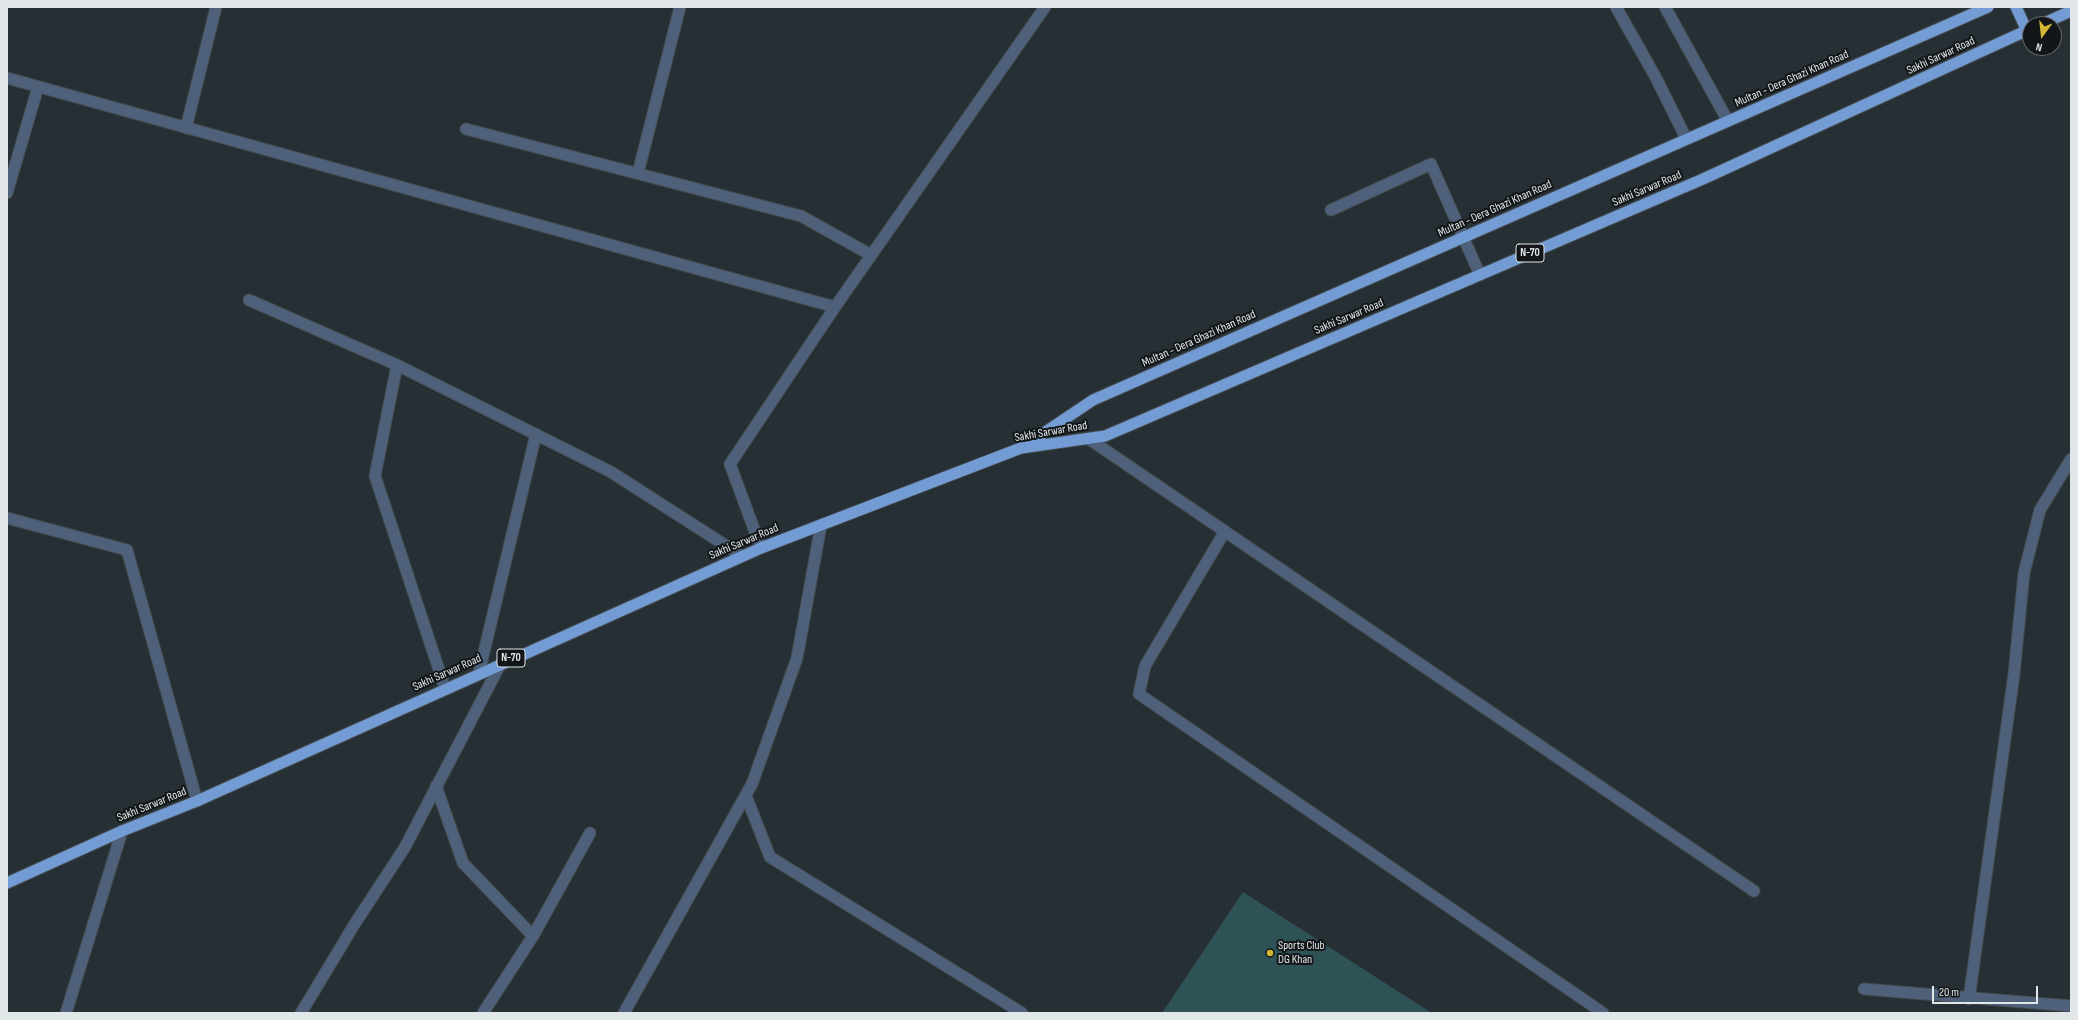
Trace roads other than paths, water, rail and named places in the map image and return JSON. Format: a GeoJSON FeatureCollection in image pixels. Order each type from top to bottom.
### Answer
{"type":"FeatureCollection","features":[{"type":"Feature","properties":{"kind":"highway","name":"Multan - Dera Ghazi Khan Road"},"geometry":{"type":"LineString","coordinates":[[1021,448],[1093,400],[1686,138],[1988,7]]}},
{"type":"Feature","properties":{"kind":"highway"},"geometry":{"type":"LineString","coordinates":[[2016,7],[2022,18]]}},
{"type":"Feature","properties":{"kind":"highway"},"geometry":{"type":"LineString","coordinates":[[2059,16],[2071,10]]}},
{"type":"Feature","properties":{"kind":"highway","name":"Sakhi Sarwar Road"},"geometry":{"type":"LineString","coordinates":[[7,883],[122,831],[197,801],[445,688],[742,556],[1021,448],[1105,436],[1703,179],[2022,33]]}},
{"type":"Feature","properties":{"kind":"street"},"geometry":{"type":"LineString","coordinates":[[186,128],[216,7]]}},
{"type":"Feature","properties":{"kind":"street"},"geometry":{"type":"LineString","coordinates":[[638,173],[680,7]]}},
{"type":"Feature","properties":{"kind":"street"},"geometry":{"type":"LineString","coordinates":[[761,548],[730,464],[835,307],[1045,7]]}},
{"type":"Feature","properties":{"kind":"street"},"geometry":{"type":"LineString","coordinates":[[1616,7],[1655,76],[1686,138]]}},
{"type":"Feature","properties":{"kind":"street"},"geometry":{"type":"LineString","coordinates":[[1665,7],[1728,121]]}},
{"type":"Feature","properties":{"kind":"street"},"geometry":{"type":"LineString","coordinates":[[7,78],[835,307]]}},
{"type":"Feature","properties":{"kind":"street"},"geometry":{"type":"LineString","coordinates":[[7,193],[38,87]]}},
{"type":"Feature","properties":{"kind":"street"},"geometry":{"type":"LineString","coordinates":[[466,129],[801,216],[871,255]]}},
{"type":"Feature","properties":{"kind":"street"},"geometry":{"type":"LineString","coordinates":[[1331,210],[1432,164],[1480,275]]}},
{"type":"Feature","properties":{"kind":"street"},"geometry":{"type":"LineString","coordinates":[[249,300],[397,365],[611,472],[742,556]]}},
{"type":"Feature","properties":{"kind":"street"},"geometry":{"type":"LineString","coordinates":[[397,365],[375,476],[445,688]]}},
{"type":"Feature","properties":{"kind":"street"},"geometry":{"type":"LineString","coordinates":[[479,673],[536,434]]}},
{"type":"Feature","properties":{"kind":"street"},"geometry":{"type":"LineString","coordinates":[[1089,439],[1754,891]]}},
{"type":"Feature","properties":{"kind":"street"},"geometry":{"type":"LineString","coordinates":[[1969,999],[2014,674],[2024,573],[2040,510],[2071,459]]}},
{"type":"Feature","properties":{"kind":"street"},"geometry":{"type":"LineString","coordinates":[[7,518],[127,550],[197,801]]}},
{"type":"Feature","properties":{"kind":"street"},"geometry":{"type":"LineString","coordinates":[[624,1013],[752,784],[797,658],[821,525]]}},
{"type":"Feature","properties":{"kind":"street"},"geometry":{"type":"LineString","coordinates":[[1225,531],[1145,666],[1139,694],[1603,1013]]}},
{"type":"Feature","properties":{"kind":"street"},"geometry":{"type":"LineString","coordinates":[[301,1013],[354,925],[405,847],[501,663]]}},
{"type":"Feature","properties":{"kind":"street"},"geometry":{"type":"LineString","coordinates":[[436,786],[463,863],[533,936]]}},
{"type":"Feature","properties":{"kind":"street"},"geometry":{"type":"LineString","coordinates":[[746,796],[770,858],[1022,1013]]}},
{"type":"Feature","properties":{"kind":"street"},"geometry":{"type":"LineString","coordinates":[[66,1013],[122,831]]}},
{"type":"Feature","properties":{"kind":"street"},"geometry":{"type":"LineString","coordinates":[[483,1013],[533,936],[590,833]]}},
{"type":"Feature","properties":{"kind":"street"},"geometry":{"type":"LineString","coordinates":[[1864,988],[1969,999],[2071,1006]]}},
{"type":"Feature","properties":{"kind":"place","name":"Sports Club DG Khan"},"geometry":{"type":"Point","coordinates":[1270,953]}}]}
